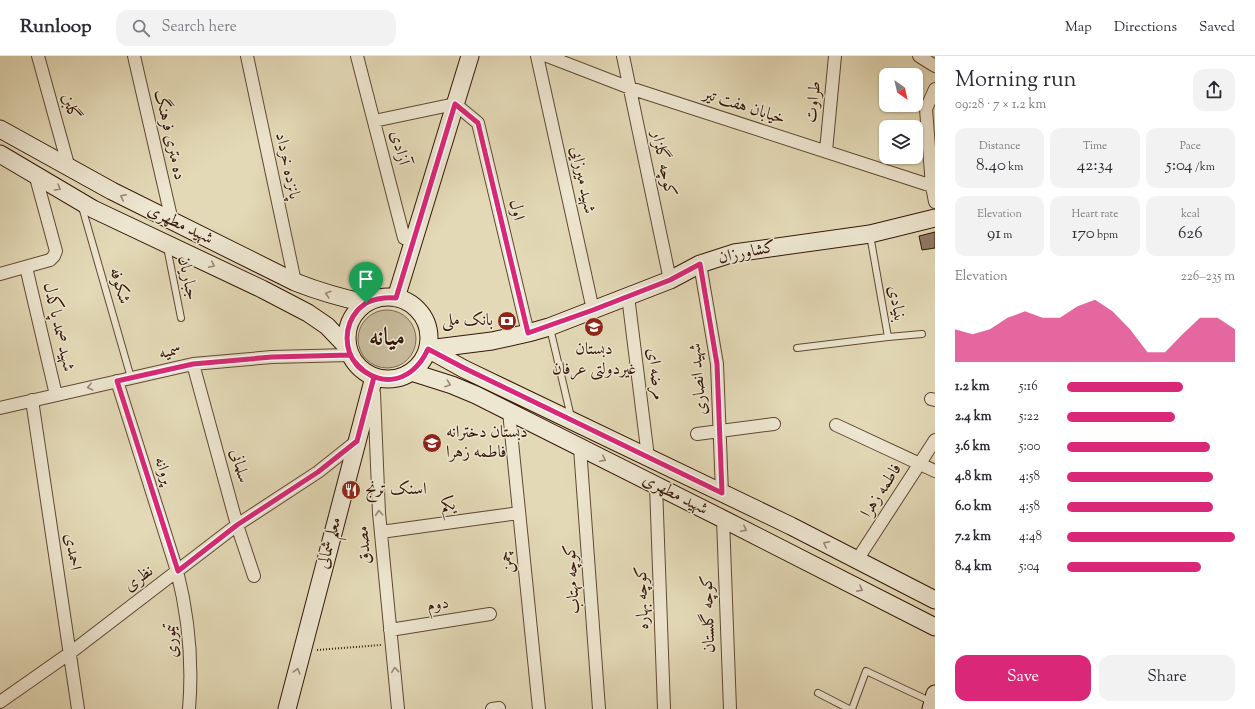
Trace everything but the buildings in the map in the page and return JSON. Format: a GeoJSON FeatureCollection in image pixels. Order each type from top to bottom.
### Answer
{"type":"FeatureCollection","features":[{"type":"Feature","properties":{"kind":"main road"},"geometry":{"type":"LineString","coordinates":[[396,298],[470,56]]}},
{"type":"Feature","properties":{"kind":"main road","name":"شهید مطهری"},"geometry":{"type":"LineString","coordinates":[[0,129],[112,191],[295,282],[343,298],[366,303]]}},
{"type":"Feature","properties":{"kind":"main road","name":"شهید مطهری"},"geometry":{"type":"LineString","coordinates":[[0,154],[93,209],[262,289],[308,313],[328,326],[349,351]]}},
{"type":"Feature","properties":{"kind":"main road","name":"کشاورزان"},"geometry":{"type":"LineString","coordinates":[[428,349],[492,341],[549,327],[670,280],[700,264],[734,253],[870,234],[935,218]]}},
{"type":"Feature","properties":{"kind":"main road"},"geometry":{"type":"LineString","coordinates":[[386,297],[396,298],[409,302],[419,311],[426,323],[429,336],[428,349],[424,358],[411,372],[402,377],[383,379],[374,377],[364,372],[356,364],[349,351],[347,334],[350,322],[357,311],[366,303],[386,297]]}},
{"type":"Feature","properties":{"kind":"main road","name":"شهید مطهری"},"geometry":{"type":"LineString","coordinates":[[428,349],[464,368],[791,526],[935,600]]}},
{"type":"Feature","properties":{"kind":"main road","name":"شهید مطهری"},"geometry":{"type":"LineString","coordinates":[[411,372],[452,386],[509,412],[935,627]]}},
{"type":"Feature","properties":{"kind":"main road","name":"معلم شمالی"},"geometry":{"type":"LineString","coordinates":[[287,709],[374,377]]}},
{"type":"Feature","properties":{"kind":"street","name":"گلبن"},"geometry":{"type":"LineString","coordinates":[[38,56],[69,168]]}},
{"type":"Feature","properties":{"kind":"street","name":"ده متری فرهنگ"},"geometry":{"type":"LineString","coordinates":[[134,56],[172,221]]}},
{"type":"Feature","properties":{"kind":"street","name":"پانزده خرداد"},"geometry":{"type":"LineString","coordinates":[[247,56],[295,282]]}},
{"type":"Feature","properties":{"kind":"street","name":"آزادی"},"geometry":{"type":"LineString","coordinates":[[357,56],[404,238],[413,242]]}},
{"type":"Feature","properties":{"kind":"street","name":"شهید میرزایی"},"geometry":{"type":"LineString","coordinates":[[537,56],[593,310]]}},
{"type":"Feature","properties":{"kind":"street","name":"خیابان هفت تیر"},"geometry":{"type":"LineString","coordinates":[[547,56],[630,88],[932,186]]}},
{"type":"Feature","properties":{"kind":"street","name":"کوچه گلزار"},"geometry":{"type":"LineString","coordinates":[[623,56],[670,280]]}},
{"type":"Feature","properties":{"kind":"street","name":"طراوت"},"geometry":{"type":"LineString","coordinates":[[826,151],[836,56]]}},
{"type":"Feature","properties":{"kind":"street"},"geometry":{"type":"LineString","coordinates":[[920,56],[935,66]]}},
{"type":"Feature","properties":{"kind":"street"},"geometry":{"type":"LineString","coordinates":[[935,90],[926,109],[932,186],[935,202]]}},
{"type":"Feature","properties":{"kind":"street"},"geometry":{"type":"LineString","coordinates":[[374,121],[455,104]]}},
{"type":"Feature","properties":{"kind":"street","name":"اول"},"geometry":{"type":"LineString","coordinates":[[455,104],[478,123],[528,333]]}},
{"type":"Feature","properties":{"kind":"street","name":"شهید صمد پاکدل"},"geometry":{"type":"LineString","coordinates":[[0,274],[26,268],[50,260],[54,256],[56,250],[34,174]]}},
{"type":"Feature","properties":{"kind":"street","name":"شهید انصاری"},"geometry":{"type":"LineString","coordinates":[[700,264],[717,364],[722,493]]}},
{"type":"Feature","properties":{"kind":"street","name":"شهید صمد پاکدل"},"geometry":{"type":"LineString","coordinates":[[26,268],[56,395]]}},
{"type":"Feature","properties":{"kind":"street","name":"مرضه ای"},"geometry":{"type":"LineString","coordinates":[[628,296],[648,457]]}},
{"type":"Feature","properties":{"kind":"street","name":"سمیه"},"geometry":{"type":"LineString","coordinates":[[0,408],[193,364],[349,351]]}},
{"type":"Feature","properties":{"kind":"street","name":"سلمانی"},"geometry":{"type":"LineString","coordinates":[[193,364],[237,525],[254,576]]}},
{"type":"Feature","properties":{"kind":"street","name":"مصدق"},"geometry":{"type":"LineString","coordinates":[[374,377],[375,438],[381,532],[398,709]]}},
{"type":"Feature","properties":{"kind":"street","name":"پروانه"},"geometry":{"type":"LineString","coordinates":[[117,381],[178,571]]}},
{"type":"Feature","properties":{"kind":"street","name":"احمدی"},"geometry":{"type":"LineString","coordinates":[[32,400],[78,709]]}},
{"type":"Feature","properties":{"kind":"street","name":"چمن"},"geometry":{"type":"LineString","coordinates":[[509,412],[539,709]]}},
{"type":"Feature","properties":{"kind":"street"},"geometry":{"type":"LineString","coordinates":[[697,434],[774,424]]}},
{"type":"Feature","properties":{"kind":"street"},"geometry":{"type":"LineString","coordinates":[[836,425],[935,471]]}},
{"type":"Feature","properties":{"kind":"street","name":"فاطمه زهرا"},"geometry":{"type":"LineString","coordinates":[[857,560],[935,440]]}},
{"type":"Feature","properties":{"kind":"street","name":"نظری"},"geometry":{"type":"LineString","coordinates":[[0,702],[70,653],[237,525],[318,472],[357,441]]}},
{"type":"Feature","properties":{"kind":"street","name":"کوچه مهتاب"},"geometry":{"type":"LineString","coordinates":[[580,448],[599,709]]}},
{"type":"Feature","properties":{"kind":"street","name":"کوچه بهاره"},"geometry":{"type":"LineString","coordinates":[[656,485],[664,709]]}},
{"type":"Feature","properties":{"kind":"street","name":"یکم"},"geometry":{"type":"LineString","coordinates":[[381,532],[519,513]]}},
{"type":"Feature","properties":{"kind":"street","name":"کوچه گلستان"},"geometry":{"type":"LineString","coordinates":[[723,519],[730,709]]}},
{"type":"Feature","properties":{"kind":"street","name":"تیموری"},"geometry":{"type":"LineString","coordinates":[[178,571],[185,603],[189,632],[192,680],[189,709]]}},
{"type":"Feature","properties":{"kind":"street","name":"دوم"},"geometry":{"type":"LineString","coordinates":[[390,630],[490,614]]}},
{"type":"Feature","properties":{"kind":"lane","name":"شکوفه"},"geometry":{"type":"LineString","coordinates":[[80,201],[131,378]]}},
{"type":"Feature","properties":{"kind":"lane","name":"بنیادی"},"geometry":{"type":"LineString","coordinates":[[797,348],[888,337],[870,234]]}},
{"type":"Feature","properties":{"kind":"lane","name":"جباریان"},"geometry":{"type":"LineString","coordinates":[[166,243],[181,318]]}},
{"type":"Feature","properties":{"kind":"lane"},"geometry":{"type":"LineString","coordinates":[[549,327],[572,420]]}},
{"type":"Feature","properties":{"kind":"lane"},"geometry":{"type":"LineString","coordinates":[[888,337],[922,334]]}},
{"type":"Feature","properties":{"kind":"lane"},"geometry":{"type":"LineString","coordinates":[[818,694],[850,709],[866,671],[933,701]]}},
{"type":"Feature","properties":{"kind":"path"},"geometry":{"type":"LineString","coordinates":[[302,651],[392,645]]}},
{"type":"Feature","properties":{"kind":"shaded area"},"geometry":{"type":"Polygon","coordinates":[[[387,310],[398,312],[411,323],[414,328],[416,339],[414,350],[403,363],[398,366],[387,368],[376,366],[363,355],[360,350],[358,339],[360,328],[371,315],[376,312],[387,310]]]}},
{"type":"Feature","properties":{"kind":"place","name":"بانک ملی"},"geometry":{"type":"Point","coordinates":[507,321]}},
{"type":"Feature","properties":{"kind":"place","name":"دبستان غیردولتی عرفان"},"geometry":{"type":"Point","coordinates":[594,327]}},
{"type":"Feature","properties":{"kind":"place","name":"دبستان دخترانه فاطمه زهرا"},"geometry":{"type":"Point","coordinates":[432,443]}},
{"type":"Feature","properties":{"kind":"place","name":"اسنک ترنج"},"geometry":{"type":"Point","coordinates":[351,490]}},
{"type":"Feature","properties":{"kind":"district","name":"میانه"},"geometry":{"type":"Point","coordinates":[387,339]}},
{"type":"Feature","properties":{"kind":"route"},"geometry":{"type":"LineString","coordinates":[[366,303],[357,311],[350,322],[347,334],[347,347],[350,355],[364,372],[374,377],[357,441],[318,472],[237,525],[178,571],[117,381],[193,364],[272,357],[350,355],[356,364],[364,372],[374,377],[393,379],[402,377],[411,372],[424,358],[428,349],[464,368],[722,493],[717,364],[700,264],[670,280],[549,327],[528,333],[478,123],[455,104],[396,298],[386,297],[366,303]]}}]}
